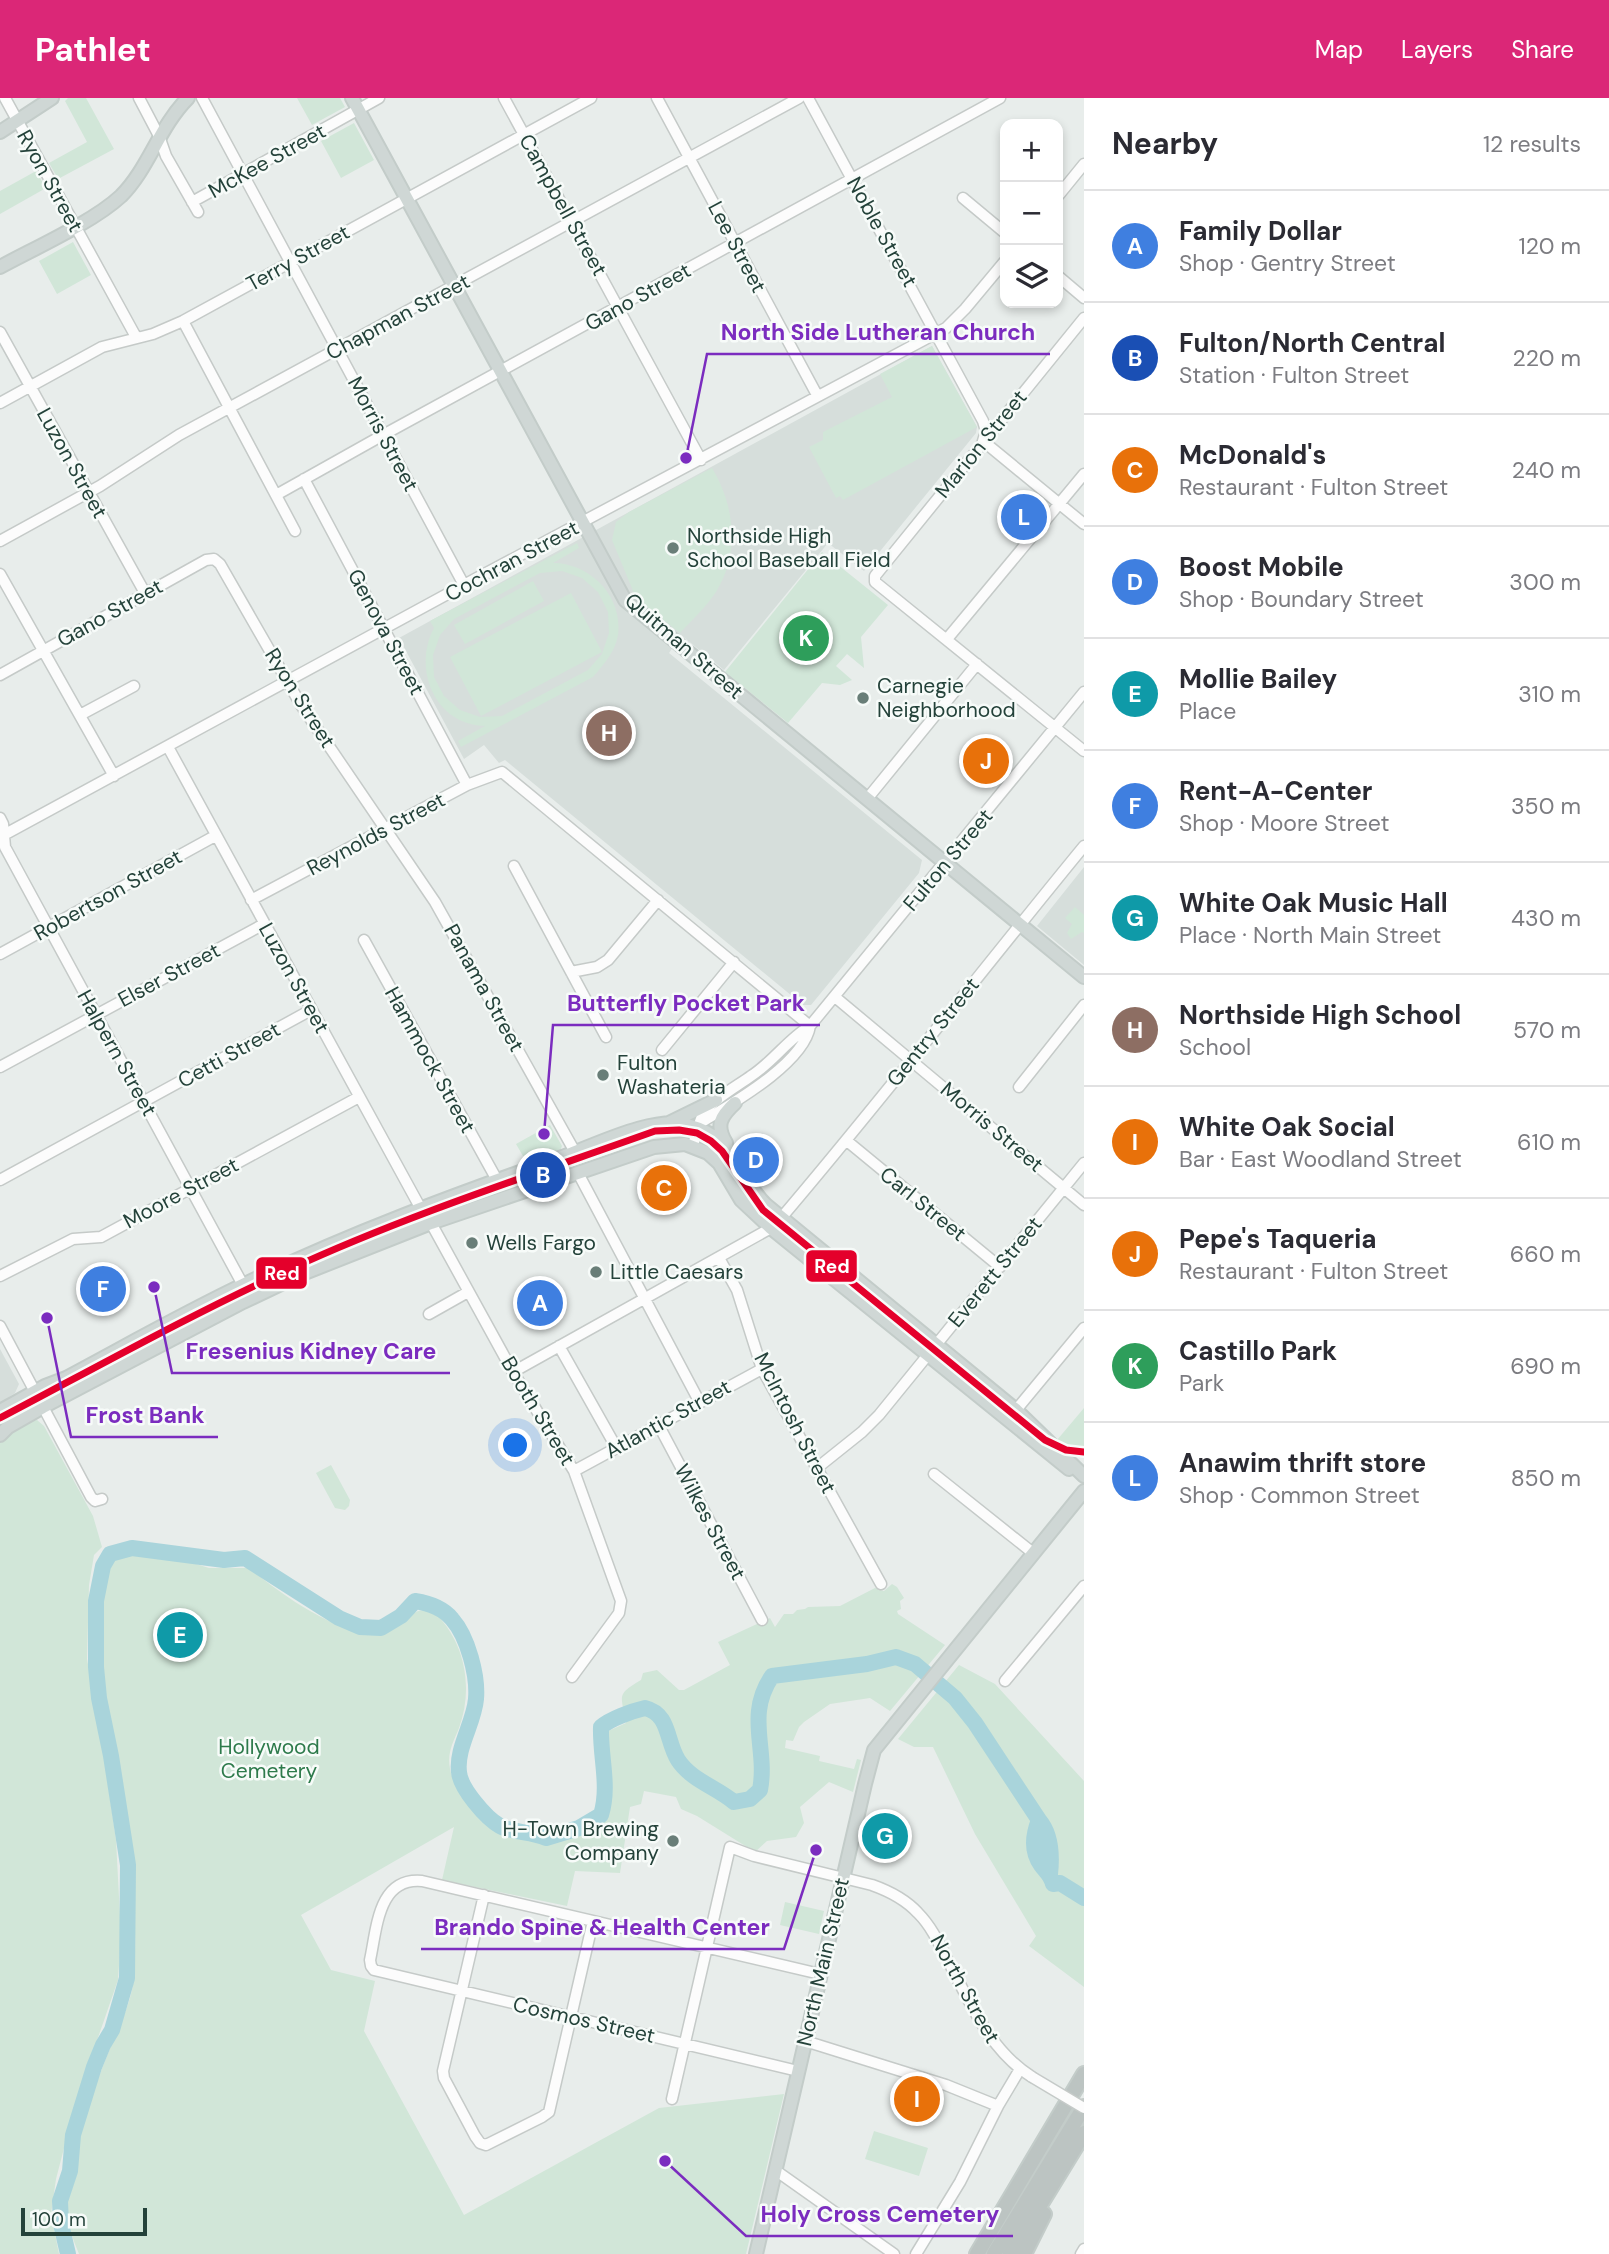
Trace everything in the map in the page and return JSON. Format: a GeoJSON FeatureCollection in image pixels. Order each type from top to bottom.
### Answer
{"type":"FeatureCollection","features":[{"type":"Feature","properties":{"kind":"highway"},"geometry":{"type":"LineString","coordinates":[[977,2254],[1084,2074]]}},
{"type":"Feature","properties":{"kind":"highway"},"geometry":{"type":"LineString","coordinates":[[994,2254],[1084,2108]]}},
{"type":"Feature","properties":{"kind":"highway"},"geometry":{"type":"LineString","coordinates":[[1010,2254],[1084,2133]]}},
{"type":"Feature","properties":{"kind":"highway"},"geometry":{"type":"LineString","coordinates":[[1024,2254],[1076,2146]]}},
{"type":"Feature","properties":{"kind":"highway"},"geometry":{"type":"LineString","coordinates":[[965,2254],[988,2234]]}},
{"type":"Feature","properties":{"kind":"main road"},"geometry":{"type":"LineString","coordinates":[[0,132],[52,98]]}},
{"type":"Feature","properties":{"kind":"main road"},"geometry":{"type":"LineString","coordinates":[[0,267],[102,210],[121,195],[140,171],[178,108],[188,98]]}},
{"type":"Feature","properties":{"kind":"main road","name":"Quitman Street"},"geometry":{"type":"LineString","coordinates":[[355,104],[625,600],[1084,977]]}},
{"type":"Feature","properties":{"kind":"main road"},"geometry":{"type":"LineString","coordinates":[[0,1411],[302,1257],[497,1180],[639,1130],[669,1123],[716,1100]]}},
{"type":"Feature","properties":{"kind":"main road"},"geometry":{"type":"LineString","coordinates":[[735,1103],[722,1115],[721,1133],[759,1199],[931,1351],[1016,1410],[1084,1478]]}},
{"type":"Feature","properties":{"kind":"main road"},"geometry":{"type":"LineString","coordinates":[[669,1123],[701,1125],[728,1147]]}},
{"type":"Feature","properties":{"kind":"main road"},"geometry":{"type":"LineString","coordinates":[[0,1435],[8,1427],[43,1407],[243,1302],[351,1253],[657,1146],[673,1144],[693,1145],[708,1153],[719,1164],[741,1199],[771,1228],[931,1351],[1084,1478]]}},
{"type":"Feature","properties":{"kind":"main road","name":"North Main Street"},"geometry":{"type":"LineString","coordinates":[[756,2254],[874,1750],[1084,1490]]}},
{"type":"Feature","properties":{"kind":"street","name":"Ryon Street"},"geometry":{"type":"LineString","coordinates":[[5,98],[136,337]]}},
{"type":"Feature","properties":{"kind":"street"},"geometry":{"type":"LineString","coordinates":[[139,98],[166,156],[198,212]]}},
{"type":"Feature","properties":{"kind":"street","name":"Morris Street"},"geometry":{"type":"LineString","coordinates":[[202,98],[464,585]]}},
{"type":"Feature","properties":{"kind":"street","name":"McKee Street"},"geometry":{"type":"LineString","coordinates":[[192,202],[350,116],[355,104],[379,98]]}},
{"type":"Feature","properties":{"kind":"street","name":"Campbell Street"},"geometry":{"type":"LineString","coordinates":[[504,98],[701,460]]}},
{"type":"Feature","properties":{"kind":"street","name":"Terry Street"},"geometry":{"type":"LineString","coordinates":[[0,403],[102,347],[153,334],[183,321],[591,98]]}},
{"type":"Feature","properties":{"kind":"street","name":"Lee Street"},"geometry":{"type":"LineString","coordinates":[[657,98],[817,395]]}},
{"type":"Feature","properties":{"kind":"street","name":"Chapman Street"},"geometry":{"type":"LineString","coordinates":[[0,541],[88,493],[179,435],[799,98]]}},
{"type":"Feature","properties":{"kind":"street","name":"Noble Street"},"geometry":{"type":"LineString","coordinates":[[808,98],[985,424],[983,442]]}},
{"type":"Feature","properties":{"kind":"street","name":"Gano Street"},"geometry":{"type":"LineString","coordinates":[[276,495],[1000,98]]}},
{"type":"Feature","properties":{"kind":"street"},"geometry":{"type":"LineString","coordinates":[[1063,190],[1084,164]]}},
{"type":"Feature","properties":{"kind":"street"},"geometry":{"type":"LineString","coordinates":[[962,198],[1000,229]]}},
{"type":"Feature","properties":{"kind":"street","name":"Cochran Street"},"geometry":{"type":"LineString","coordinates":[[2,836],[817,395],[937,333],[954,322],[1000,267]]}},
{"type":"Feature","properties":{"kind":"street"},"geometry":{"type":"LineString","coordinates":[[1063,280],[1084,298]]}},
{"type":"Feature","properties":{"kind":"street","name":"Marion Street"},"geometry":{"type":"LineString","coordinates":[[947,639],[875,582],[874,576],[1084,318]]}},
{"type":"Feature","properties":{"kind":"street"},"geometry":{"type":"LineString","coordinates":[[183,321],[295,531]]}},
{"type":"Feature","properties":{"kind":"street","name":"Luzon Street"},"geometry":{"type":"LineString","coordinates":[[0,332],[145,593]]}},
{"type":"Feature","properties":{"kind":"street"},"geometry":{"type":"LineString","coordinates":[[983,442],[1084,524]]}},
{"type":"Feature","properties":{"kind":"street"},"geometry":{"type":"LineString","coordinates":[[1084,474],[947,639],[1084,751]]}},
{"type":"Feature","properties":{"kind":"street","name":"Genova Street"},"geometry":{"type":"LineString","coordinates":[[304,480],[467,785]]}},
{"type":"Feature","properties":{"kind":"street","name":"Gano Street"},"geometry":{"type":"LineString","coordinates":[[0,675],[206,560],[214,559],[220,564]]}},
{"type":"Feature","properties":{"kind":"street","name":"Ryon Street"},"geometry":{"type":"LineString","coordinates":[[220,564],[287,682],[386,829]]}},
{"type":"Feature","properties":{"kind":"street"},"geometry":{"type":"LineString","coordinates":[[0,574],[114,776]]}},
{"type":"Feature","properties":{"kind":"street"},"geometry":{"type":"LineString","coordinates":[[867,799],[977,664]]}},
{"type":"Feature","properties":{"kind":"street"},"geometry":{"type":"LineString","coordinates":[[80,715],[134,686]]}},
{"type":"Feature","properties":{"kind":"street","name":"Fulton Street"},"geometry":{"type":"LineString","coordinates":[[693,1145],[703,1114],[716,1100],[767,1065],[801,1031],[810,1026],[1084,692]]}},
{"type":"Feature","properties":{"kind":"street","name":"Luzon Street"},"geometry":{"type":"LineString","coordinates":[[168,747],[421,1209]]}},
{"type":"Feature","properties":{"kind":"street","name":"Reynolds Street"},"geometry":{"type":"LineString","coordinates":[[251,900],[467,785],[502,772],[657,900]]}},
{"type":"Feature","properties":{"kind":"street","name":"Halpern Street"},"geometry":{"type":"LineString","coordinates":[[0,818],[5,847],[243,1285]]}},
{"type":"Feature","properties":{"kind":"street","name":"Panama Street"},"geometry":{"type":"LineString","coordinates":[[386,829],[435,901],[575,1152]]}},
{"type":"Feature","properties":{"kind":"street","name":"Robertson Street"},"geometry":{"type":"LineString","coordinates":[[0,954],[215,836]]}},
{"type":"Feature","properties":{"kind":"street","name":"Gentry Street"},"geometry":{"type":"LineString","coordinates":[[782,1217],[1084,846]]}},
{"type":"Feature","properties":{"kind":"street"},"geometry":{"type":"LineString","coordinates":[[514,866],[606,1037]]}},
{"type":"Feature","properties":{"kind":"street"},"geometry":{"type":"LineString","coordinates":[[571,972],[597,967],[608,960],[657,900],[810,1026]]}},
{"type":"Feature","properties":{"kind":"street","name":"Elser Street"},"geometry":{"type":"LineString","coordinates":[[0,1067],[264,924]]}},
{"type":"Feature","properties":{"kind":"street","name":"Hammock Street"},"geometry":{"type":"LineString","coordinates":[[364,940],[497,1180]]}},
{"type":"Feature","properties":{"kind":"street"},"geometry":{"type":"LineString","coordinates":[[662,1051],[734,962]]}},
{"type":"Feature","properties":{"kind":"street","name":"Morris Street"},"geometry":{"type":"LineString","coordinates":[[835,997],[1084,1205]]}},
{"type":"Feature","properties":{"kind":"street"},"geometry":{"type":"LineString","coordinates":[[1019,1087],[1084,1005]]}},
{"type":"Feature","properties":{"kind":"street","name":"Cetti Street"},"geometry":{"type":"LineString","coordinates":[[0,1180],[311,1010]]}},
{"type":"Feature","properties":{"kind":"street","name":"Fulton Street"},"geometry":{"type":"LineString","coordinates":[[701,1125],[774,1074],[808,1037],[810,1026]]}},
{"type":"Feature","properties":{"kind":"street"},"geometry":{"type":"LineString","coordinates":[[767,1065],[774,1074]]}},
{"type":"Feature","properties":{"kind":"street","name":"Moore Street"},"geometry":{"type":"LineString","coordinates":[[0,1276],[73,1239],[101,1237],[359,1097]]}},
{"type":"Feature","properties":{"kind":"street","name":"Carl Street"},"geometry":{"type":"LineString","coordinates":[[846,1141],[1000,1267]]}},
{"type":"Feature","properties":{"kind":"street","name":"Everett Street"},"geometry":{"type":"LineString","coordinates":[[817,1468],[863,1432],[1084,1163]]}},
{"type":"Feature","properties":{"kind":"street"},"geometry":{"type":"LineString","coordinates":[[578,1173],[699,1401]]}},
{"type":"Feature","properties":{"kind":"street","name":"Booth Street"},"geometry":{"type":"LineString","coordinates":[[431,1223],[513,1372],[574,1471],[622,1605],[572,1677]]}},
{"type":"Feature","properties":{"kind":"street"},"geometry":{"type":"LineString","coordinates":[[513,1372],[771,1228]]}},
{"type":"Feature","properties":{"kind":"street","name":"McIntosh Street"},"geometry":{"type":"LineString","coordinates":[[719,1258],[737,1290],[762,1369],[881,1584]]}},
{"type":"Feature","properties":{"kind":"street"},"geometry":{"type":"LineString","coordinates":[[429,1314],[468,1292]]}},
{"type":"Feature","properties":{"kind":"street"},"geometry":{"type":"LineString","coordinates":[[0,1326],[43,1407],[98,1500]]}},
{"type":"Feature","properties":{"kind":"street"},"geometry":{"type":"LineString","coordinates":[[1016,1410],[1084,1328]]}},
{"type":"Feature","properties":{"kind":"street"},"geometry":{"type":"LineString","coordinates":[[559,1346],[616,1447]]}},
{"type":"Feature","properties":{"kind":"street","name":"Atlantic Street"},"geometry":{"type":"LineString","coordinates":[[574,1471],[762,1369]]}},
{"type":"Feature","properties":{"kind":"street","name":"Wilkes Street"},"geometry":{"type":"LineString","coordinates":[[658,1424],[762,1620]]}},
{"type":"Feature","properties":{"kind":"street"},"geometry":{"type":"LineString","coordinates":[[934,1474],[1033,1553]]}},
{"type":"Feature","properties":{"kind":"street"},"geometry":{"type":"LineString","coordinates":[[1005,1681],[1084,1586]]}},
{"type":"Feature","properties":{"kind":"street","name":"North Street"},"geometry":{"type":"LineString","coordinates":[[706,1947],[730,1847],[887,1891],[917,1911],[930,1927],[984,2027],[1001,2052],[1020,2069],[1084,2108]]}},
{"type":"Feature","properties":{"kind":"street","name":"Cosmos Street"},"geometry":{"type":"LineString","coordinates":[[484,1895],[422,1881],[413,1880],[400,1884],[386,1896],[381,1906],[371,1966],[374,1970],[798,2071]]}},
{"type":"Feature","properties":{"kind":"street"},"geometry":{"type":"LineString","coordinates":[[593,1921],[549,2112],[486,2145],[480,2143],[444,2078],[443,2071],[484,1895],[820,1974]]}},
{"type":"Feature","properties":{"kind":"street"},"geometry":{"type":"LineString","coordinates":[[672,2099],[706,1947]]}},
{"type":"Feature","properties":{"kind":"street"},"geometry":{"type":"LineString","coordinates":[[805,2041],[946,2085],[998,2106]]}},
{"type":"Feature","properties":{"kind":"street"},"geometry":{"type":"LineString","coordinates":[[916,2254],[961,2182],[998,2106],[1020,2069]]}},
{"type":"Feature","properties":{"kind":"street"},"geometry":{"type":"LineString","coordinates":[[775,2170],[894,2254]]}},
{"type":"Feature","properties":{"kind":"street"},"geometry":{"type":"LineString","coordinates":[[1081,2254],[1084,2249]]}},
{"type":"Feature","properties":{"kind":"shaded area"},"geometry":{"type":"Polygon","coordinates":[[[932,346],[977,427],[976,433],[864,571],[828,543],[724,670],[681,635],[669,653],[922,860],[919,873],[811,1005],[803,1005],[505,760],[499,763],[484,745],[464,759],[399,638],[932,346]]]}},
{"type":"Feature","properties":{"kind":"shaded area"},"geometry":{"type":"Polygon","coordinates":[[[1084,867],[1084,965],[1037,926],[1084,867]]]}},
{"type":"Feature","properties":{"kind":"shaded area"},"geometry":{"type":"Polygon","coordinates":[[[0,1349],[19,1384],[15,1393],[0,1403],[0,1349]]]}},
{"type":"Feature","properties":{"kind":"green space"},"geometry":{"type":"Polygon","coordinates":[[[68,98],[86,98],[114,149],[58,179],[49,163],[87,142],[65,101],[68,98]]]}},
{"type":"Feature","properties":{"kind":"green space"},"geometry":{"type":"Polygon","coordinates":[[[297,98],[340,98],[345,107],[312,125],[297,98]]]}},
{"type":"Feature","properties":{"kind":"green space"},"geometry":{"type":"Polygon","coordinates":[[[354,123],[374,160],[341,178],[321,141],[354,123]]]}},
{"type":"Feature","properties":{"kind":"green space"},"geometry":{"type":"Polygon","coordinates":[[[36,171],[46,188],[0,214],[0,191],[36,171]]]}},
{"type":"Feature","properties":{"kind":"green space"},"geometry":{"type":"Polygon","coordinates":[[[73,242],[91,275],[57,294],[39,261],[73,242]]]}},
{"type":"Feature","properties":{"kind":"green space"},"geometry":{"type":"Polygon","coordinates":[[[932,346],[977,427],[843,500],[840,496],[836,498],[809,447],[823,440],[823,432],[892,397],[880,374],[932,346]]]}},
{"type":"Feature","properties":{"kind":"green space","name":"Northside High School Baseball Field"},"geometry":{"type":"Polygon","coordinates":[[[712,468],[726,498],[730,514],[732,530],[729,562],[716,592],[680,633],[636,598],[612,540],[616,522],[629,512],[712,468]]]}},
{"type":"Feature","properties":{"kind":"green space"},"geometry":{"type":"Polygon","coordinates":[[[577,543],[579,548],[553,563],[567,564],[579,569],[601,584],[615,607],[618,635],[612,652],[593,677],[461,747],[458,741],[485,726],[468,723],[453,716],[432,692],[427,677],[426,660],[434,628],[430,621],[577,543]],[[562,571],[540,573],[454,619],[440,635],[433,655],[434,677],[444,696],[460,710],[480,717],[502,716],[588,670],[602,654],[609,633],[608,612],[598,592],[582,578],[562,571]]]}},
{"type":"Feature","properties":{"kind":"green space"},"geometry":{"type":"Polygon","coordinates":[[[822,552],[888,605],[861,637],[864,668],[847,654],[836,666],[852,680],[840,685],[822,683],[788,723],[725,672],[822,552]]]}},
{"type":"Feature","properties":{"kind":"green space"},"geometry":{"type":"Polygon","coordinates":[[[533,581],[544,601],[465,644],[454,625],[533,581]]]}},
{"type":"Feature","properties":{"kind":"green space"},"geometry":{"type":"Polygon","coordinates":[[[571,593],[602,652],[481,716],[450,657],[571,593]]]}},
{"type":"Feature","properties":{"kind":"green space"},"geometry":{"type":"Polygon","coordinates":[[[1075,907],[1084,915],[1084,933],[1071,939],[1067,933],[1072,924],[1065,918],[1075,907]]]}},
{"type":"Feature","properties":{"kind":"green space"},"geometry":{"type":"Polygon","coordinates":[[[550,1125],[562,1146],[559,1153],[527,1163],[516,1144],[550,1125]]]}},
{"type":"Feature","properties":{"kind":"green space"},"geometry":{"type":"Polygon","coordinates":[[[1084,1408],[1084,1447],[1071,1446],[1057,1440],[1084,1408]]]}},
{"type":"Feature","properties":{"kind":"green space"},"geometry":{"type":"Polygon","coordinates":[[[37,1420],[44,1426],[93,1516],[102,1547],[94,1555],[89,1585],[87,1659],[116,1840],[121,1935],[118,1980],[77,2098],[56,2179],[51,2214],[59,2254],[0,2254],[0,1442],[21,1425],[37,1420]]]}},
{"type":"Feature","properties":{"kind":"green space"},"geometry":{"type":"Polygon","coordinates":[[[331,1465],[350,1500],[345,1510],[335,1508],[316,1473],[331,1465]]]}},
{"type":"Feature","properties":{"kind":"green space","name":"Hollywood Cemetery"},"geometry":{"type":"Polygon","coordinates":[[[132,1553],[170,1556],[209,1568],[250,1568],[310,1611],[328,1621],[363,1632],[384,1632],[416,1612],[432,1610],[452,1635],[459,1650],[466,1681],[464,1712],[450,1753],[449,1763],[453,1779],[471,1805],[502,1835],[512,1830],[539,1835],[543,1841],[562,1832],[585,1832],[585,1827],[609,1804],[604,1733],[626,1723],[622,1696],[627,1689],[641,1680],[643,1673],[657,1670],[679,1690],[684,1690],[730,1665],[718,1642],[770,1618],[775,1627],[784,1614],[793,1614],[808,1607],[840,1606],[875,1588],[884,1591],[892,1584],[897,1587],[904,1598],[900,1601],[901,1609],[897,1611],[898,1614],[945,1645],[890,1711],[870,1698],[830,1704],[799,1727],[793,1741],[786,1740],[785,1748],[820,1756],[819,1761],[854,1769],[857,1759],[861,1760],[853,1792],[829,1782],[800,1807],[804,1823],[796,1837],[767,1841],[755,1852],[681,1809],[676,1797],[644,1791],[641,1804],[630,1807],[620,1873],[575,1871],[567,1906],[442,1880],[454,1827],[301,1915],[331,1970],[375,1981],[364,2031],[464,2215],[659,2108],[784,2094],[746,2254],[79,2254],[68,2219],[67,2198],[74,2157],[101,2072],[127,2006],[134,1976],[135,1932],[131,1867],[107,1711],[102,1646],[105,1584],[113,1556],[132,1553]]]}},
{"type":"Feature","properties":{"kind":"green space"},"geometry":{"type":"Polygon","coordinates":[[[959,1665],[995,1684],[1084,1781],[1084,1987],[1029,1946],[1036,1936],[975,1834],[933,1747],[914,1747],[898,1739],[959,1665]]]}},
{"type":"Feature","properties":{"kind":"green space"},"geometry":{"type":"Polygon","coordinates":[[[785,1902],[824,1911],[819,1934],[780,1925],[785,1902]]]}},
{"type":"Feature","properties":{"kind":"green space"},"geometry":{"type":"Polygon","coordinates":[[[874,2131],[928,2148],[919,2176],[865,2159],[874,2131]]]}},
{"type":"Feature","properties":{"kind":"waterway"},"geometry":{"type":"LineString","coordinates":[[68,2254],[61,2224],[60,2201],[70,2171],[73,2135],[94,2067],[112,2030],[127,1978],[128,1865],[96,1667],[96,1601],[103,1566],[110,1554],[132,1548],[224,1560],[245,1558],[339,1618],[360,1627],[381,1628],[401,1616],[415,1601],[444,1612],[463,1636],[475,1679],[475,1708],[460,1754],[460,1779],[481,1810],[494,1822],[504,1828],[546,1838],[579,1828],[601,1815],[605,1793],[601,1727],[610,1721],[645,1708],[653,1711],[663,1722],[674,1753],[683,1767],[734,1802],[750,1799],[760,1790],[762,1775],[758,1719],[764,1691],[772,1676],[867,1664],[896,1657],[915,1664],[955,1698],[975,1723],[1039,1820],[1034,1843],[1041,1865],[1053,1884],[1060,1883],[1084,1898]]}},
{"type":"Feature","properties":{"kind":"waterway"},"geometry":{"type":"LineString","coordinates":[[1039,1820],[1050,1846],[1050,1874]]}},
{"type":"Feature","properties":{"kind":"transit line","name":"Red"},"geometry":{"type":"LineString","coordinates":[[0,1418],[215,1305],[333,1250],[470,1196],[655,1131],[679,1130],[697,1133],[711,1141],[722,1151],[763,1210],[1045,1440],[1066,1450],[1084,1452]]}},
{"type":"Feature","properties":{"kind":"place","name":"North Side Lutheran Church"},"geometry":{"type":"Point","coordinates":[686,458]}},
{"type":"Feature","properties":{"kind":"place","name":"Anawim thrift store"},"geometry":{"type":"Point","coordinates":[1024,517]}},
{"type":"Feature","properties":{"kind":"place","name":"Northside High School Baseball Field"},"geometry":{"type":"Point","coordinates":[673,548]}},
{"type":"Feature","properties":{"kind":"place","name":"Castillo Park"},"geometry":{"type":"Point","coordinates":[806,638]}},
{"type":"Feature","properties":{"kind":"place","name":"Carnegie Neighborhood"},"geometry":{"type":"Point","coordinates":[863,698]}},
{"type":"Feature","properties":{"kind":"place","name":"Northside High School"},"geometry":{"type":"Point","coordinates":[609,733]}},
{"type":"Feature","properties":{"kind":"place","name":"Pepe's Taqueria"},"geometry":{"type":"Point","coordinates":[986,761]}},
{"type":"Feature","properties":{"kind":"place","name":"Fulton Washateria"},"geometry":{"type":"Point","coordinates":[603,1075]}},
{"type":"Feature","properties":{"kind":"place","name":"Butterfly Pocket Park"},"geometry":{"type":"Point","coordinates":[544,1134]}},
{"type":"Feature","properties":{"kind":"place","name":"Boost Mobile"},"geometry":{"type":"Point","coordinates":[756,1160]}},
{"type":"Feature","properties":{"kind":"place","name":"Fulton/North Central"},"geometry":{"type":"Point","coordinates":[543,1175]}},
{"type":"Feature","properties":{"kind":"place","name":"McDonald's"},"geometry":{"type":"Point","coordinates":[664,1188]}},
{"type":"Feature","properties":{"kind":"place","name":"Wells Fargo"},"geometry":{"type":"Point","coordinates":[472,1243]}},
{"type":"Feature","properties":{"kind":"place","name":"Little Caesars"},"geometry":{"type":"Point","coordinates":[596,1272]}},
{"type":"Feature","properties":{"kind":"place","name":"Fresenius Kidney Care"},"geometry":{"type":"Point","coordinates":[154,1287]}},
{"type":"Feature","properties":{"kind":"place","name":"Rent-A-Center"},"geometry":{"type":"Point","coordinates":[103,1289]}},
{"type":"Feature","properties":{"kind":"place","name":"Family Dollar"},"geometry":{"type":"Point","coordinates":[540,1303]}},
{"type":"Feature","properties":{"kind":"place","name":"Frost Bank"},"geometry":{"type":"Point","coordinates":[47,1318]}},
{"type":"Feature","properties":{"kind":"place","name":"Mollie Bailey"},"geometry":{"type":"Point","coordinates":[180,1635]}},
{"type":"Feature","properties":{"kind":"place","name":"White Oak Music Hall"},"geometry":{"type":"Point","coordinates":[885,1836]}},
{"type":"Feature","properties":{"kind":"place","name":"H-Town Brewing Company"},"geometry":{"type":"Point","coordinates":[673,1841]}},
{"type":"Feature","properties":{"kind":"place","name":"Brando Spine & Health Center"},"geometry":{"type":"Point","coordinates":[816,1850]}},
{"type":"Feature","properties":{"kind":"place","name":"White Oak Social"},"geometry":{"type":"Point","coordinates":[917,2099]}},
{"type":"Feature","properties":{"kind":"place","name":"Holy Cross Cemetery"},"geometry":{"type":"Point","coordinates":[665,2161]}}]}
